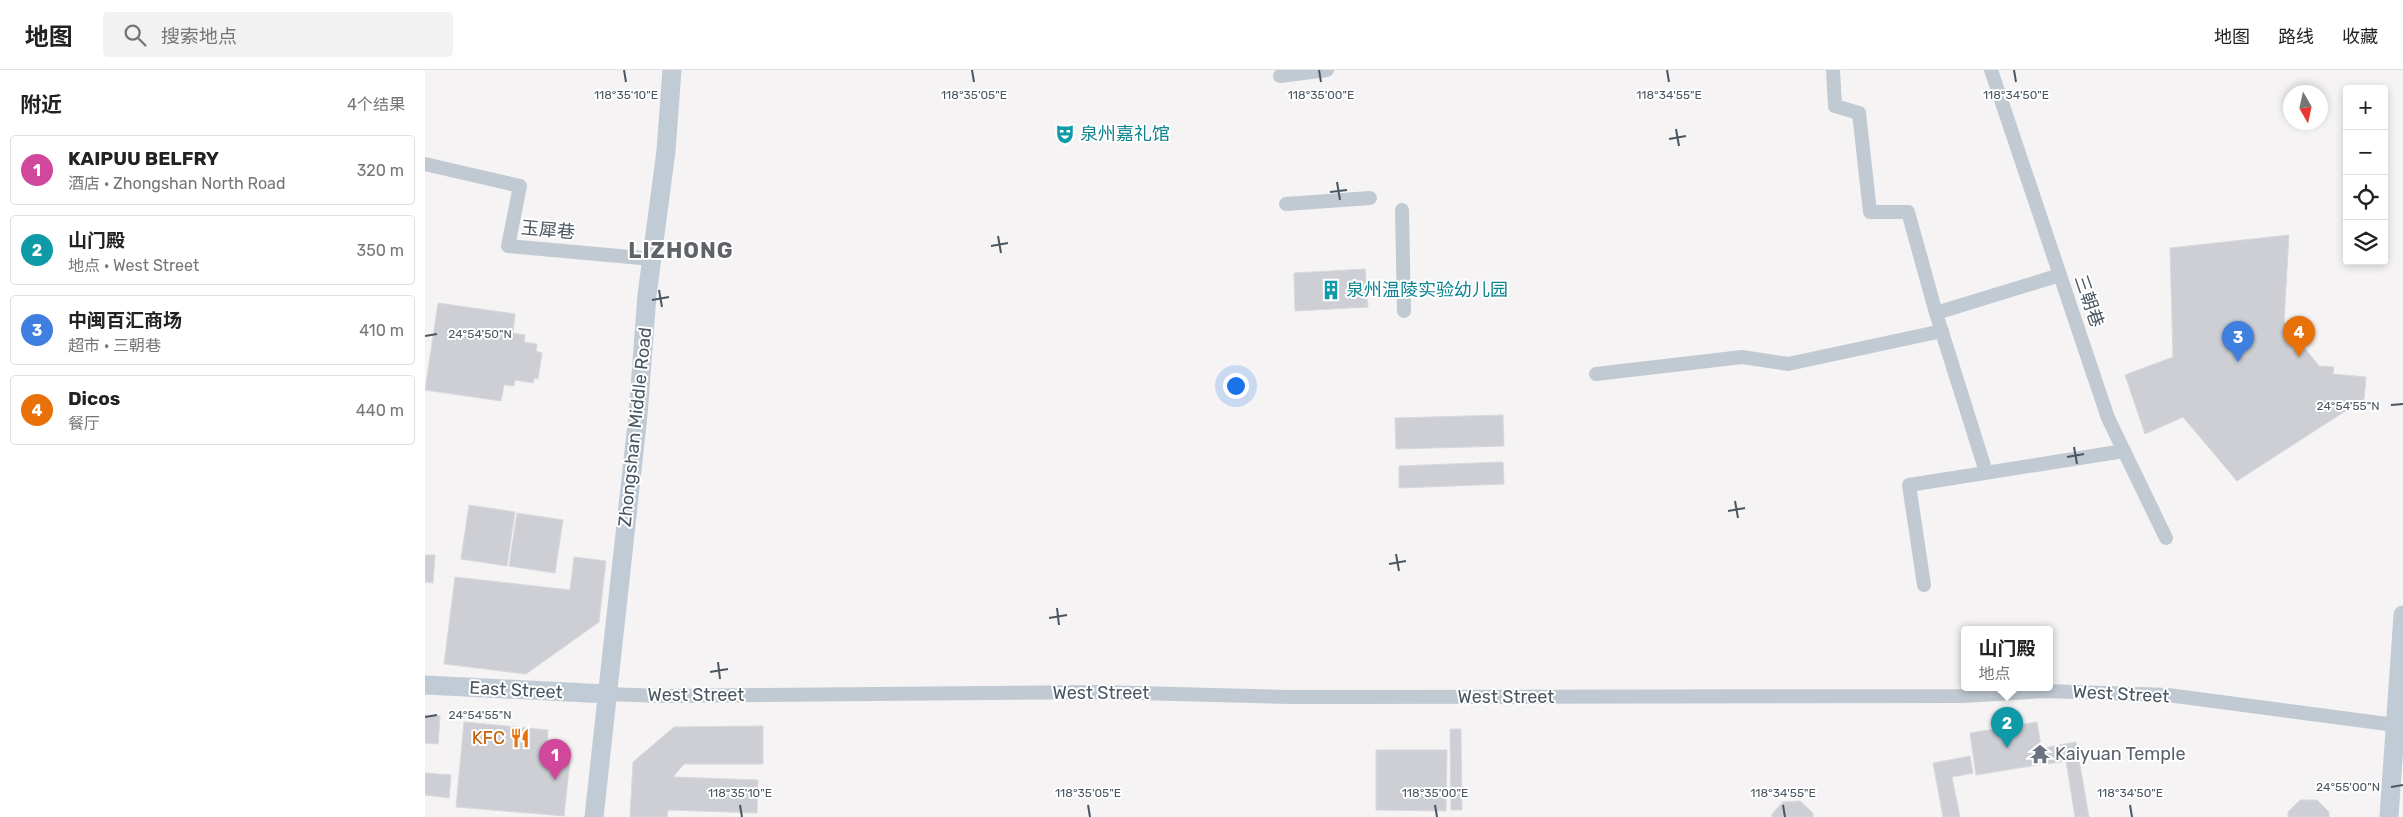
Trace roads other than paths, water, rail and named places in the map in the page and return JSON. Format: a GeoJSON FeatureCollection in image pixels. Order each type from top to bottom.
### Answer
{"type":"FeatureCollection","features":[{"type":"Feature","properties":{"kind":"street","name":"Zhongshan Middle Road"},"geometry":{"type":"LineString","coordinates":[[593,817],[638,415],[652,259],[666,151],[672,70]]}},
{"type":"Feature","properties":{"kind":"street"},"geometry":{"type":"LineString","coordinates":[[1279,76],[1327,70]]}},
{"type":"Feature","properties":{"kind":"street"},"geometry":{"type":"LineString","coordinates":[[1833,70],[1835,106],[1859,113],[1870,212],[1909,212],[1936,314],[1986,472]]}},
{"type":"Feature","properties":{"kind":"street","name":"三朝巷"},"geometry":{"type":"LineString","coordinates":[[1991,70],[2108,418],[2166,538]]}},
{"type":"Feature","properties":{"kind":"street","name":"玉犀巷"},"geometry":{"type":"LineString","coordinates":[[425,164],[520,186],[508,246],[652,259]]}},
{"type":"Feature","properties":{"kind":"street"},"geometry":{"type":"LineString","coordinates":[[1286,204],[1370,198]]}},
{"type":"Feature","properties":{"kind":"street"},"geometry":{"type":"LineString","coordinates":[[1402,210],[1404,311]]}},
{"type":"Feature","properties":{"kind":"street"},"geometry":{"type":"LineString","coordinates":[[1936,314],[2060,275]]}},
{"type":"Feature","properties":{"kind":"street"},"geometry":{"type":"LineString","coordinates":[[1596,374],[1742,357],[1788,364],[1942,332]]}},
{"type":"Feature","properties":{"kind":"street"},"geometry":{"type":"LineString","coordinates":[[1924,585],[1909,485],[2124,451]]}},
{"type":"Feature","properties":{"kind":"street"},"geometry":{"type":"LineString","coordinates":[[2389,817],[2399,726],[2403,615]]}},
{"type":"Feature","properties":{"kind":"street","name":"East Street"},"geometry":{"type":"LineString","coordinates":[[425,685],[607,694]]}},
{"type":"Feature","properties":{"kind":"street","name":"West Street"},"geometry":{"type":"LineString","coordinates":[[607,694],[662,696],[1097,692],[1290,696],[1944,696],[2044,691],[2168,695],[2399,726]]}},
{"type":"Feature","properties":{"kind":"place","name":"泉州嘉礼馆"},"geometry":{"type":"Point","coordinates":[1065,134]}},
{"type":"Feature","properties":{"kind":"place","name":"泉州温陵实验幼儿园"},"geometry":{"type":"Point","coordinates":[1331,290]}},
{"type":"Feature","properties":{"kind":"place","name":"Dicos"},"geometry":{"type":"Point","coordinates":[2299,357]}},
{"type":"Feature","properties":{"kind":"place","name":"中闽百汇商场"},"geometry":{"type":"Point","coordinates":[2238,362]}},
{"type":"Feature","properties":{"kind":"place","name":"KFC"},"geometry":{"type":"Point","coordinates":[520,738]}},
{"type":"Feature","properties":{"kind":"place","name":"山门殿"},"geometry":{"type":"Point","coordinates":[2007,748]}},
{"type":"Feature","properties":{"kind":"place","name":"Kaiyuan Temple"},"geometry":{"type":"Point","coordinates":[2040,754]}},
{"type":"Feature","properties":{"kind":"place","name":"KAIPUU BELFRY"},"geometry":{"type":"Point","coordinates":[555,780]}},
{"type":"Feature","properties":{"kind":"district","name":"LIZHONG"},"geometry":{"type":"Point","coordinates":[681,250]}}]}
